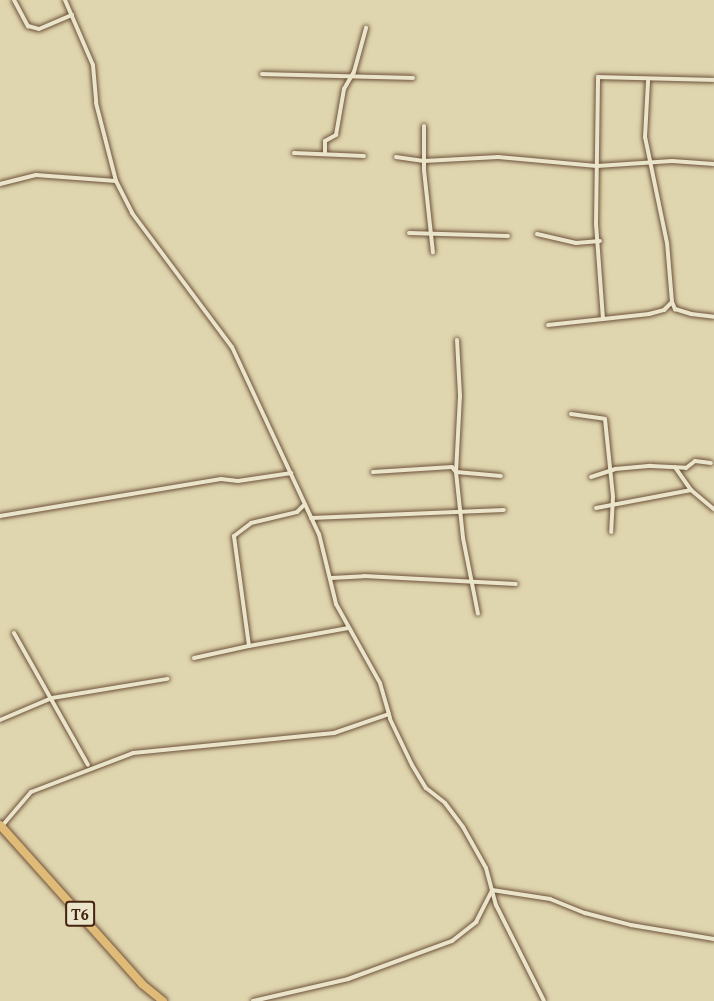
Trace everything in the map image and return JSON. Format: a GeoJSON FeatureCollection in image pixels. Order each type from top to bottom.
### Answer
{"type":"FeatureCollection","features":[{"type":"Feature","properties":{"kind":"highway","name":"T6"},"geometry":{"type":"LineString","coordinates":[[1,826],[142,984],[163,1001]]}},
{"type":"Feature","properties":{"kind":"street"},"geometry":{"type":"LineString","coordinates":[[14,0],[28,26],[39,28],[72,15]]}},
{"type":"Feature","properties":{"kind":"street"},"geometry":{"type":"LineString","coordinates":[[65,0],[93,65],[96,103],[116,181],[132,213],[232,347],[311,518],[331,578],[336,604],[380,683],[389,714],[426,788],[445,803],[463,827],[486,868],[492,890],[543,1001]]}},
{"type":"Feature","properties":{"kind":"street"},"geometry":{"type":"LineString","coordinates":[[325,153],[325,141],[336,135],[349,77],[354,72],[366,28]]}},
{"type":"Feature","properties":{"kind":"street"},"geometry":{"type":"LineString","coordinates":[[262,75],[413,78]]}},
{"type":"Feature","properties":{"kind":"street"},"geometry":{"type":"LineString","coordinates":[[603,319],[600,241],[596,224],[598,77],[714,80]]}},
{"type":"Feature","properties":{"kind":"street"},"geometry":{"type":"LineString","coordinates":[[648,80],[645,137],[667,243],[672,302],[675,309],[714,317]]}},
{"type":"Feature","properties":{"kind":"street"},"geometry":{"type":"LineString","coordinates":[[424,126],[424,162],[433,253]]}},
{"type":"Feature","properties":{"kind":"street"},"geometry":{"type":"LineString","coordinates":[[294,153],[364,156]]}},
{"type":"Feature","properties":{"kind":"street"},"geometry":{"type":"LineString","coordinates":[[396,157],[424,162],[498,157],[597,166],[649,161],[714,164]]}},
{"type":"Feature","properties":{"kind":"street"},"geometry":{"type":"LineString","coordinates":[[0,184],[36,175],[116,181]]}},
{"type":"Feature","properties":{"kind":"street"},"geometry":{"type":"LineString","coordinates":[[409,233],[507,236]]}},
{"type":"Feature","properties":{"kind":"street"},"geometry":{"type":"LineString","coordinates":[[537,234],[576,243],[600,241]]}},
{"type":"Feature","properties":{"kind":"street"},"geometry":{"type":"LineString","coordinates":[[548,325],[649,314],[664,310],[672,302]]}},
{"type":"Feature","properties":{"kind":"street"},"geometry":{"type":"LineString","coordinates":[[458,340],[460,396],[456,472],[478,614]]}},
{"type":"Feature","properties":{"kind":"street"},"geometry":{"type":"LineString","coordinates":[[571,414],[605,419],[614,506],[610,532]]}},
{"type":"Feature","properties":{"kind":"street"},"geometry":{"type":"LineString","coordinates":[[591,477],[610,474],[615,469],[686,468],[695,461],[711,463]]}},
{"type":"Feature","properties":{"kind":"street"},"geometry":{"type":"LineString","coordinates":[[373,472],[452,467],[456,472],[501,476]]}},
{"type":"Feature","properties":{"kind":"street"},"geometry":{"type":"LineString","coordinates":[[675,467],[691,490],[714,509]]}},
{"type":"Feature","properties":{"kind":"street"},"geometry":{"type":"LineString","coordinates":[[0,516],[221,478],[238,481],[291,473]]}},
{"type":"Feature","properties":{"kind":"street"},"geometry":{"type":"LineString","coordinates":[[596,508],[691,490]]}},
{"type":"Feature","properties":{"kind":"street"},"geometry":{"type":"LineString","coordinates":[[249,646],[234,536],[251,523],[297,512],[305,504]]}},
{"type":"Feature","properties":{"kind":"street"},"geometry":{"type":"LineString","coordinates":[[311,518],[504,510]]}},
{"type":"Feature","properties":{"kind":"street"},"geometry":{"type":"LineString","coordinates":[[331,578],[364,576],[516,584]]}},
{"type":"Feature","properties":{"kind":"street"},"geometry":{"type":"LineString","coordinates":[[195,658],[348,628]]}},
{"type":"Feature","properties":{"kind":"street"},"geometry":{"type":"LineString","coordinates":[[14,633],[88,765]]}},
{"type":"Feature","properties":{"kind":"street"},"geometry":{"type":"LineString","coordinates":[[0,720],[52,698],[167,678]]}},
{"type":"Feature","properties":{"kind":"street"},"geometry":{"type":"LineString","coordinates":[[1,826],[31,792],[133,753],[334,733],[389,714]]}},
{"type":"Feature","properties":{"kind":"street"},"geometry":{"type":"LineString","coordinates":[[492,890],[550,899],[585,913],[631,925],[714,939]]}},
{"type":"Feature","properties":{"kind":"street"},"geometry":{"type":"LineString","coordinates":[[254,1001],[348,979],[452,941],[476,922],[492,890]]}}]}
